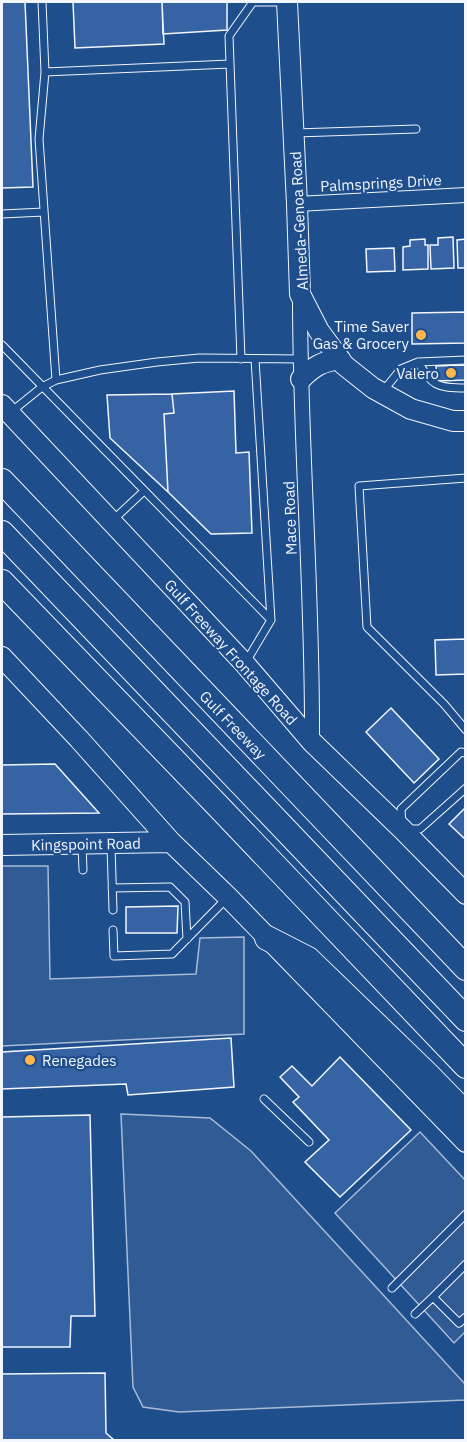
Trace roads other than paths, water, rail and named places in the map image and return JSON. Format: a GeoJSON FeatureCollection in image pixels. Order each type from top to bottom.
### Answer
{"type":"FeatureCollection","features":[{"type":"Feature","properties":{"kind":"highway","name":"Gulf Freeway"},"geometry":{"type":"LineString","coordinates":[[2,481],[465,968]]}},
{"type":"Feature","properties":{"kind":"highway"},"geometry":{"type":"LineString","coordinates":[[2,533],[465,1019]]}},
{"type":"Feature","properties":{"kind":"highway"},"geometry":{"type":"LineString","coordinates":[[2,582],[465,1066]]}},
{"type":"Feature","properties":{"kind":"highway"},"geometry":{"type":"LineString","coordinates":[[267,938],[308,959],[465,1114]]}},
{"type":"Feature","properties":{"kind":"main road","name":"Almeda-Genoa Road"},"geometry":{"type":"LineString","coordinates":[[287,2],[300,294],[319,331],[340,359],[373,388],[411,409],[453,421],[465,422]]}},
{"type":"Feature","properties":{"kind":"main road"},"geometry":{"type":"LineString","coordinates":[[301,379],[314,366],[340,359]]}},
{"type":"Feature","properties":{"kind":"main road","name":"Gulf Freeway Frontage Road"},"geometry":{"type":"LineString","coordinates":[[6,410],[245,664],[312,742],[465,894]]}},
{"type":"Feature","properties":{"kind":"main road"},"geometry":{"type":"LineString","coordinates":[[2,657],[171,842],[228,897],[465,1142]]}},
{"type":"Feature","properties":{"kind":"main road","name":"Kingspoint Road"},"geometry":{"type":"LineString","coordinates":[[2,845],[171,842]]}},
{"type":"Feature","properties":{"kind":"street","name":"Palmsprings Drive"},"geometry":{"type":"LineString","coordinates":[[297,204],[465,195]]}},
{"type":"Feature","properties":{"kind":"street","name":"Mace Road"},"geometry":{"type":"LineString","coordinates":[[300,294],[300,359],[312,667],[312,742]]}},
{"type":"Feature","properties":{"kind":"lane"},"geometry":{"type":"LineString","coordinates":[[42,2],[45,72],[39,139],[56,380]]}},
{"type":"Feature","properties":{"kind":"lane"},"geometry":{"type":"LineString","coordinates":[[241,359],[229,36],[253,2],[287,2]]}},
{"type":"Feature","properties":{"kind":"lane"},"geometry":{"type":"LineString","coordinates":[[45,72],[230,64]]}},
{"type":"Feature","properties":{"kind":"lane"},"geometry":{"type":"LineString","coordinates":[[294,133],[416,129]]}},
{"type":"Feature","properties":{"kind":"lane"},"geometry":{"type":"LineString","coordinates":[[2,214],[44,212]]}},
{"type":"Feature","properties":{"kind":"lane"},"geometry":{"type":"LineString","coordinates":[[2,345],[271,620]]}},
{"type":"Feature","properties":{"kind":"lane"},"geometry":{"type":"LineString","coordinates":[[6,410],[56,380],[100,370],[200,358],[300,359]]}},
{"type":"Feature","properties":{"kind":"lane"},"geometry":{"type":"LineString","coordinates":[[245,664],[271,620],[255,359]]}},
{"type":"Feature","properties":{"kind":"lane"},"geometry":{"type":"LineString","coordinates":[[381,393],[401,369],[418,362],[465,360]]}},
{"type":"Feature","properties":{"kind":"lane"},"geometry":{"type":"LineString","coordinates":[[418,362],[429,379],[437,386],[465,388]]}},
{"type":"Feature","properties":{"kind":"lane"},"geometry":{"type":"LineString","coordinates":[[465,478],[359,486],[367,627],[444,704],[465,730]]}},
{"type":"Feature","properties":{"kind":"lane"},"geometry":{"type":"LineString","coordinates":[[111,522],[144,491]]}},
{"type":"Feature","properties":{"kind":"lane"},"geometry":{"type":"LineString","coordinates":[[465,753],[461,752],[401,809],[402,829],[420,829],[465,788]]}},
{"type":"Feature","properties":{"kind":"lane"},"geometry":{"type":"LineString","coordinates":[[111,843],[113,910]]}},
{"type":"Feature","properties":{"kind":"lane"},"geometry":{"type":"LineString","coordinates":[[82,844],[83,870]]}},
{"type":"Feature","properties":{"kind":"lane"},"geometry":{"type":"LineString","coordinates":[[112,888],[170,887],[185,902],[187,939]]}},
{"type":"Feature","properties":{"kind":"lane"},"geometry":{"type":"LineString","coordinates":[[113,930],[114,956],[172,954],[228,897]]}},
{"type":"Feature","properties":{"kind":"lane"},"geometry":{"type":"LineString","coordinates":[[264,1099],[309,1142]]}},
{"type":"Feature","properties":{"kind":"lane"},"geometry":{"type":"LineString","coordinates":[[392,1288],[465,1214]]}},
{"type":"Feature","properties":{"kind":"lane"},"geometry":{"type":"LineString","coordinates":[[415,1314],[465,1264]]}},
{"type":"Feature","properties":{"kind":"lane"},"geometry":{"type":"LineString","coordinates":[[433,1297],[459,1323],[465,1317]]}},
{"type":"Feature","properties":{"kind":"place","name":"Time Saver Gas & Grocery"},"geometry":{"type":"Point","coordinates":[421,335]}},
{"type":"Feature","properties":{"kind":"place","name":"Valero"},"geometry":{"type":"Point","coordinates":[451,373]}},
{"type":"Feature","properties":{"kind":"place","name":"Renegades"},"geometry":{"type":"Point","coordinates":[30,1060]}}]}
